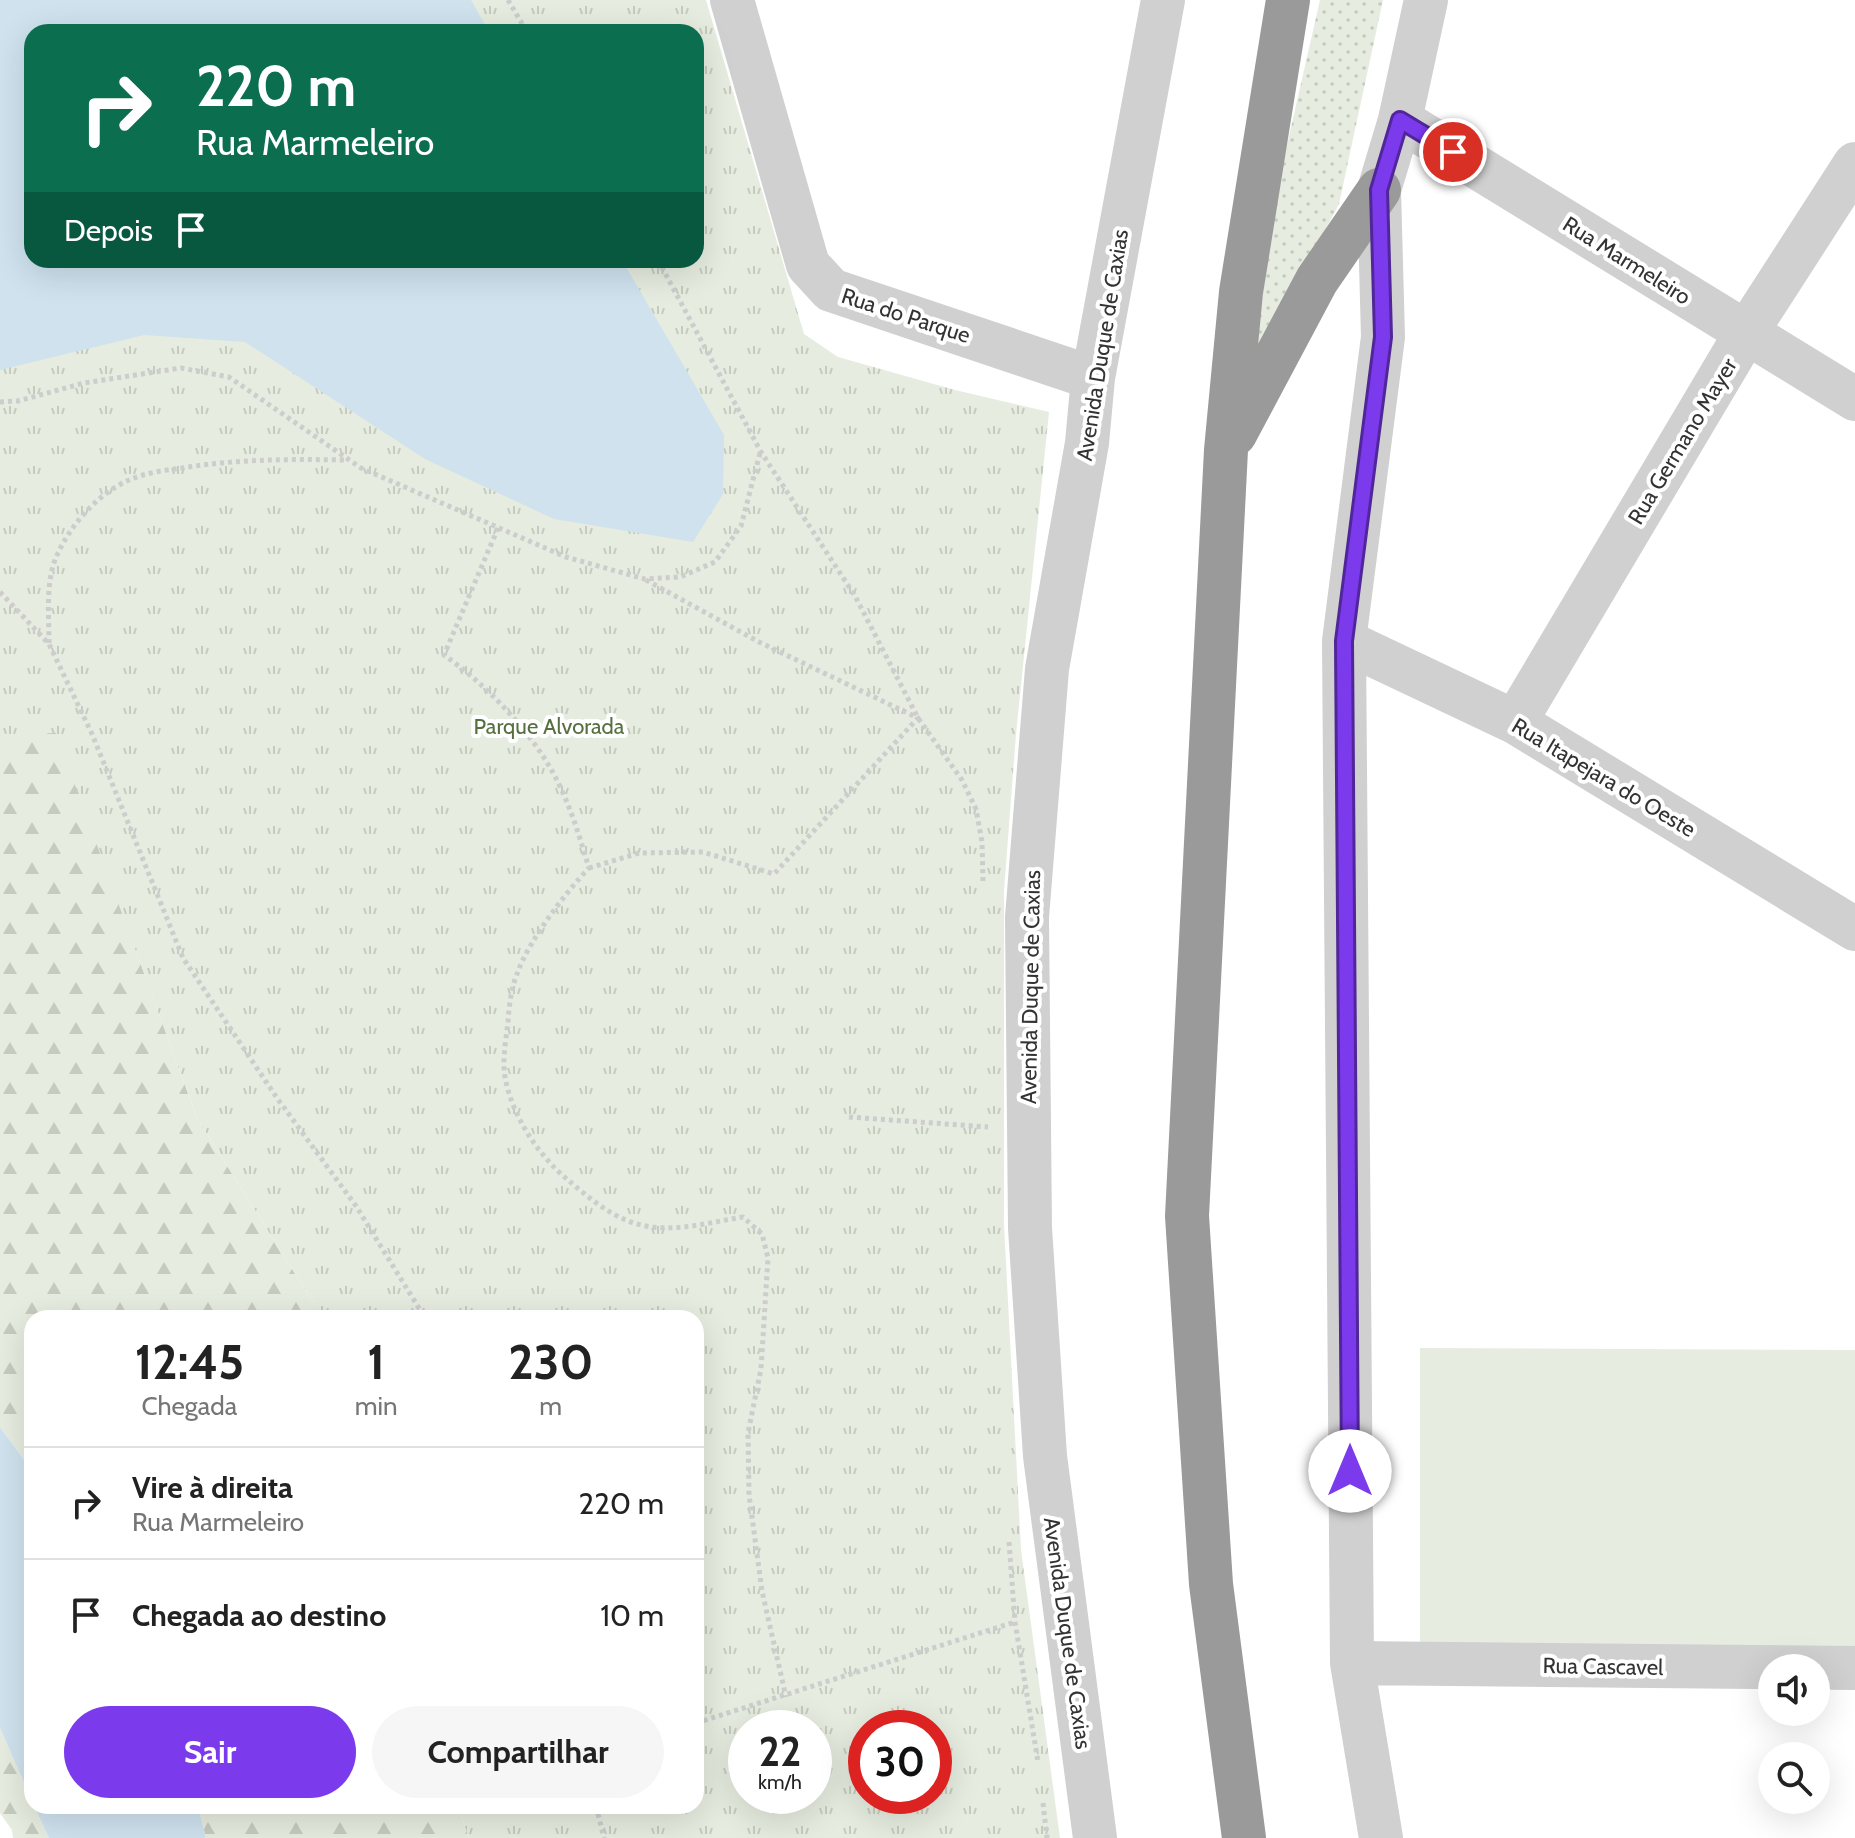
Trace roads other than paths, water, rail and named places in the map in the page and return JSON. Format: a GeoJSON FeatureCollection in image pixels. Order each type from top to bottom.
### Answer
{"type":"FeatureCollection","features":[{"type":"Feature","properties":{"kind":"highway"},"geometry":{"type":"LineString","coordinates":[[1244,1838],[1211,1584],[1187,1216],[1226,450],[1241,292],[1288,11]]}},
{"type":"Feature","properties":{"kind":"highway"},"geometry":{"type":"LineString","coordinates":[[1226,450],[1317,280],[1379,190]]}},
{"type":"Feature","properties":{"kind":"street","name":"Rua do Parque"},"geometry":{"type":"LineString","coordinates":[[732,0],[808,265],[831,290],[1093,378]]}},
{"type":"Feature","properties":{"kind":"street","name":"Avenida Duque de Caxias"},"geometry":{"type":"LineString","coordinates":[[1095,1838],[1045,1456],[1030,1228],[1027,917],[1047,669],[1087,443],[1093,378],[1163,0]]}},
{"type":"Feature","properties":{"kind":"street"},"geometry":{"type":"LineString","coordinates":[[1381,1838],[1352,1663],[1344,641],[1383,337],[1379,190],[1400,120],[1426,0]]}},
{"type":"Feature","properties":{"kind":"street","name":"Rua Marmeleiro"},"geometry":{"type":"LineString","coordinates":[[1400,120],[1855,399]]}},
{"type":"Feature","properties":{"kind":"street","name":"Rua Germano Mayer"},"geometry":{"type":"LineString","coordinates":[[1515,722],[1746,333],[1855,164]]}},
{"type":"Feature","properties":{"kind":"street","name":"Rua Itapejara do Oeste"},"geometry":{"type":"LineString","coordinates":[[1344,641],[1515,722],[1855,929]]}},
{"type":"Feature","properties":{"kind":"street","name":"Rua Cascavel"},"geometry":{"type":"LineString","coordinates":[[1352,1663],[1855,1668]]}},
{"type":"Feature","properties":{"kind":"water"},"geometry":{"type":"Polygon","coordinates":[[[0,0],[471,0],[484,24],[24,24],[24,268],[627,268],[724,435],[723,494],[693,542],[554,519],[425,459],[245,342],[144,335],[0,370],[0,0]]]}},
{"type":"Feature","properties":{"kind":"water"},"geometry":{"type":"Polygon","coordinates":[[[0,1427],[24,1460],[24,1783],[0,1728],[0,1427]]]}},
{"type":"Feature","properties":{"kind":"water"},"geometry":{"type":"Polygon","coordinates":[[[38,1814],[200,1814],[206,1838],[49,1838],[38,1814]]]}},
{"type":"Feature","properties":{"kind":"park label","name":"Parque Alvorada"},"geometry":{"type":"Point","coordinates":[549,726]}}]}
